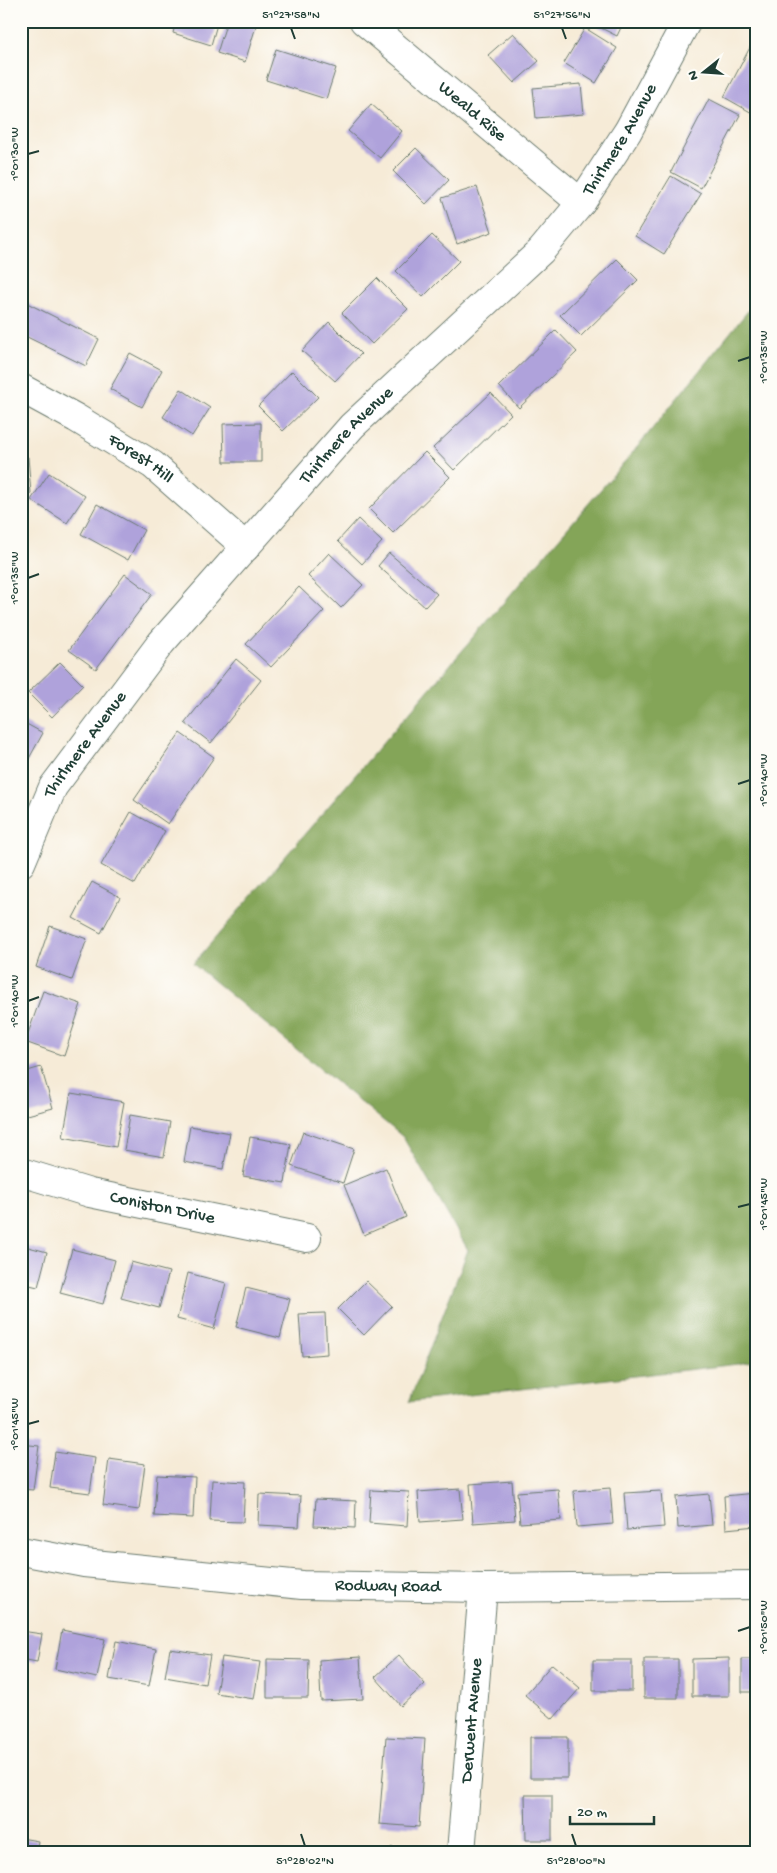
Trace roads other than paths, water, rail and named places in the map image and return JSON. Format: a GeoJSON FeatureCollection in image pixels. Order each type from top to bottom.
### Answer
{"type":"FeatureCollection","features":[{"type":"Feature","properties":{"kind":"street","name":"Weald Rise"},"geometry":{"type":"LineString","coordinates":[[364,21],[582,203]]}},
{"type":"Feature","properties":{"kind":"street","name":"Thirlmere Avenue"},"geometry":{"type":"LineString","coordinates":[[21,863],[53,787],[161,643],[352,426],[541,251],[582,203],[628,131],[687,21]]}},
{"type":"Feature","properties":{"kind":"street","name":"Forest Hill"},"geometry":{"type":"LineString","coordinates":[[21,388],[76,418],[153,465],[246,547]]}},
{"type":"Feature","properties":{"kind":"street","name":"Coniston Drive"},"geometry":{"type":"LineString","coordinates":[[21,1172],[90,1193],[307,1238]]}},
{"type":"Feature","properties":{"kind":"street","name":"Rodway Road"},"geometry":{"type":"LineString","coordinates":[[21,1551],[84,1563],[302,1585],[483,1588],[756,1585]]}},
{"type":"Feature","properties":{"kind":"street","name":"Derwent Avenue"},"geometry":{"type":"LineString","coordinates":[[461,1852],[483,1588]]}}]}
